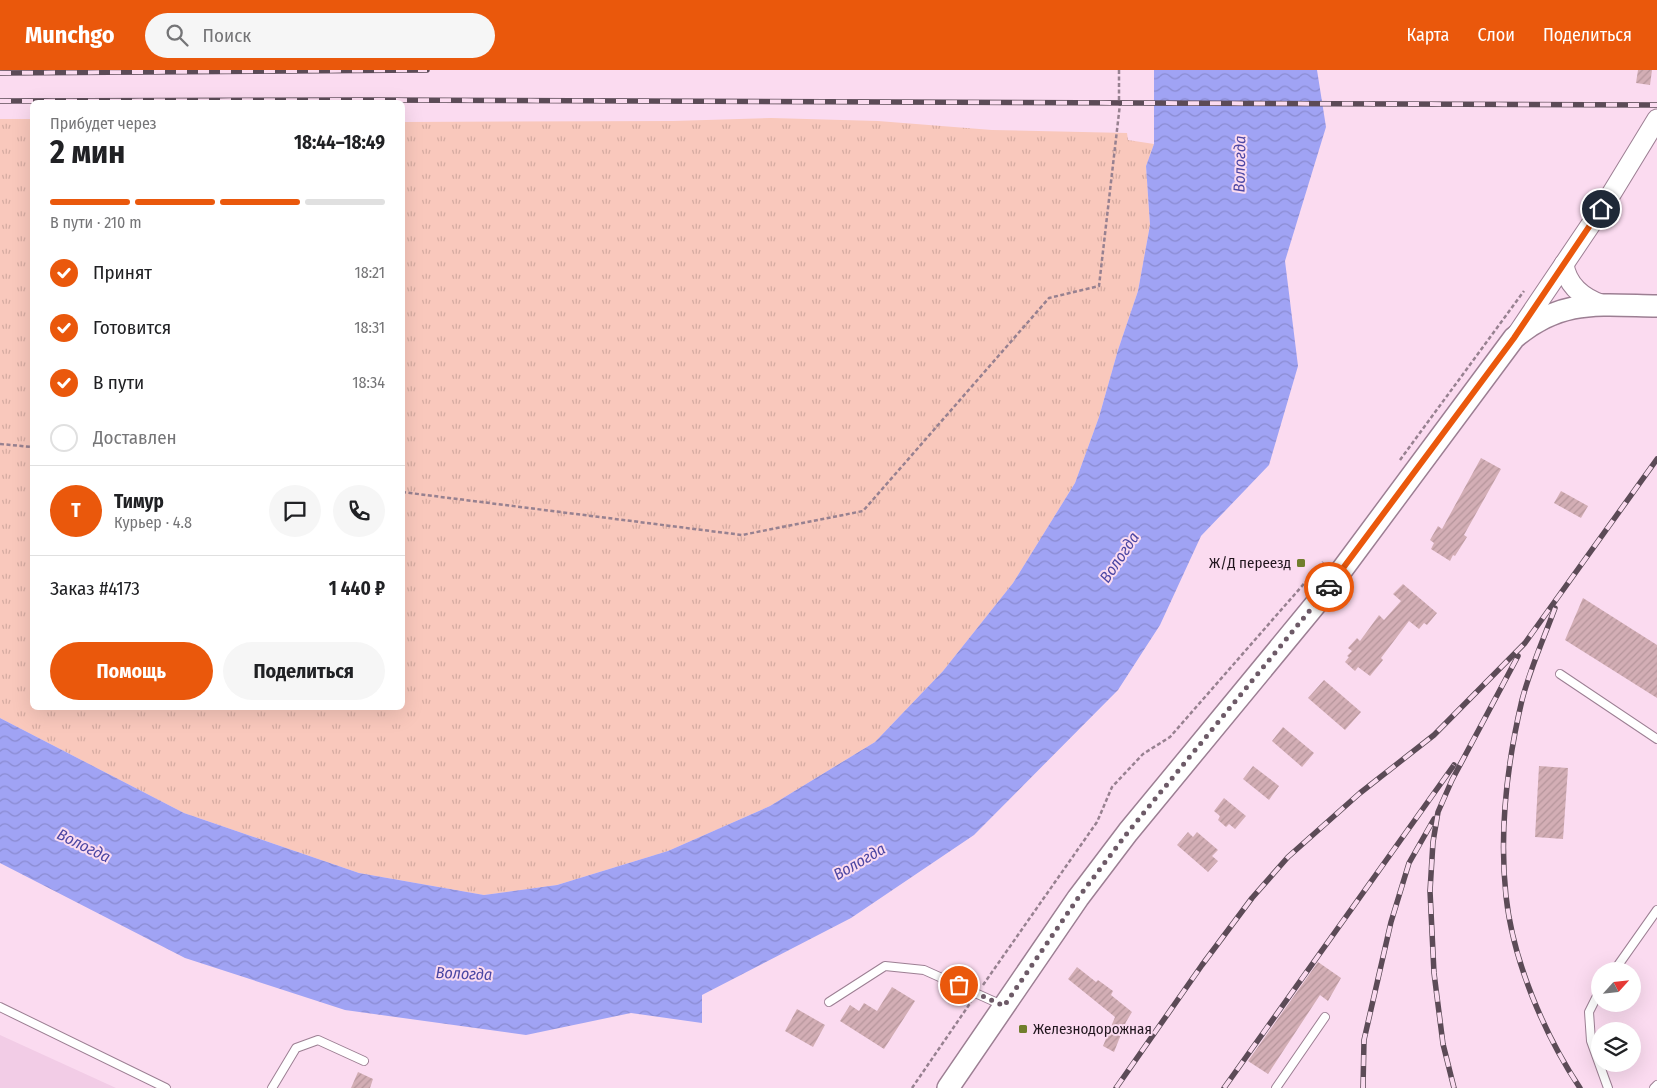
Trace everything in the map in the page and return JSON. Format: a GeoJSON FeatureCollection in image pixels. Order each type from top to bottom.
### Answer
{"type":"FeatureCollection","features":[{"type":"Feature","properties":{"kind":"main road"},"geometry":{"type":"LineString","coordinates":[[948,1088],[1078,898],[1128,832],[1330,586],[1514,338],[1553,313],[1578,307],[1603,305],[1657,306]]}},
{"type":"Feature","properties":{"kind":"street"},"geometry":{"type":"LineString","coordinates":[[1514,338],[1610,196],[1657,119]]}},
{"type":"Feature","properties":{"kind":"street"},"geometry":{"type":"LineString","coordinates":[[1564,264],[1568,278],[1579,293],[1603,305]]}},
{"type":"Feature","properties":{"kind":"lane"},"geometry":{"type":"LineString","coordinates":[[1560,674],[1657,739]]}},
{"type":"Feature","properties":{"kind":"lane"},"geometry":{"type":"LineString","coordinates":[[1620,962],[1657,910]]}},
{"type":"Feature","properties":{"kind":"lane"},"geometry":{"type":"LineString","coordinates":[[830,1002],[885,966],[924,970],[1004,1006]]}},
{"type":"Feature","properties":{"kind":"lane"},"geometry":{"type":"LineString","coordinates":[[0,1007],[166,1088]]}},
{"type":"Feature","properties":{"kind":"lane"},"geometry":{"type":"LineString","coordinates":[[1591,1008],[1589,1012],[1591,1041],[1608,1088]]}},
{"type":"Feature","properties":{"kind":"lane"},"geometry":{"type":"LineString","coordinates":[[1276,1088],[1326,1017]]}},
{"type":"Feature","properties":{"kind":"lane"},"geometry":{"type":"LineString","coordinates":[[272,1088],[296,1048],[318,1040],[364,1061]]}},
{"type":"Feature","properties":{"kind":"lane"},"geometry":{"type":"LineString","coordinates":[[1654,1088],[1657,1085]]}},
{"type":"Feature","properties":{"kind":"path"},"geometry":{"type":"LineString","coordinates":[[405,492],[742,535],[863,511],[1049,298],[1099,286],[1120,104],[1119,70]]}},
{"type":"Feature","properties":{"kind":"path"},"geometry":{"type":"LineString","coordinates":[[1395,466],[1525,290]]}},
{"type":"Feature","properties":{"kind":"path"},"geometry":{"type":"LineString","coordinates":[[0,444],[30,447]]}},
{"type":"Feature","properties":{"kind":"path"},"geometry":{"type":"LineString","coordinates":[[912,1088],[1096,822],[1112,787],[1143,754],[1170,737],[1324,562]]}},
{"type":"Feature","properties":{"kind":"shaded area"},"geometry":{"type":"Polygon","coordinates":[[[0,1035],[116,1088],[0,1088],[0,1035]]]}},
{"type":"Feature","properties":{"kind":"green space"},"geometry":{"type":"Polygon","coordinates":[[[771,118],[878,121],[992,130],[1127,133],[1128,140],[1154,144],[1146,166],[1150,225],[1138,291],[1118,350],[1099,417],[1075,483],[1013,583],[943,671],[875,742],[770,806],[668,851],[557,885],[484,895],[359,873],[184,813],[0,718],[0,119],[30,119],[30,710],[405,710],[405,122],[673,121],[771,118]]]}},
{"type":"Feature","properties":{"kind":"water","name":"Вологда"},"geometry":{"type":"Polygon","coordinates":[[[1154,70],[1317,70],[1326,127],[1285,261],[1298,366],[1269,465],[1201,536],[1160,625],[1118,690],[974,835],[851,918],[702,995],[702,1023],[631,1013],[526,1035],[345,1010],[185,958],[0,863],[0,718],[184,813],[359,873],[484,895],[557,885],[668,851],[770,806],[875,742],[943,671],[1013,583],[1075,483],[1099,417],[1118,350],[1138,291],[1150,225],[1146,166],[1154,144],[1154,70]]]}},
{"type":"Feature","properties":{"kind":"building"},"geometry":{"type":"Polygon","coordinates":[[[1638,70],[1652,70],[1650,85],[1636,83],[1638,70]]]}},
{"type":"Feature","properties":{"kind":"building"},"geometry":{"type":"Polygon","coordinates":[[[1481,458],[1501,469],[1464,535],[1467,537],[1450,561],[1431,549],[1434,543],[1430,540],[1438,526],[1442,529],[1481,458]]]}},
{"type":"Feature","properties":{"kind":"building"},"geometry":{"type":"Polygon","coordinates":[[[1561,491],[1588,506],[1581,518],[1554,503],[1561,491]]]}},
{"type":"Feature","properties":{"kind":"building"},"geometry":{"type":"Polygon","coordinates":[[[1403,584],[1437,613],[1427,625],[1424,623],[1419,629],[1409,621],[1370,676],[1358,667],[1355,671],[1345,662],[1349,657],[1347,656],[1352,651],[1348,648],[1357,638],[1360,641],[1379,615],[1384,620],[1401,601],[1393,594],[1403,584]]]}},
{"type":"Feature","properties":{"kind":"building"},"geometry":{"type":"Polygon","coordinates":[[[1583,598],[1657,645],[1657,698],[1565,640],[1583,598]]]}},
{"type":"Feature","properties":{"kind":"building"},"geometry":{"type":"Polygon","coordinates":[[[1324,680],[1361,712],[1345,730],[1308,698],[1324,680]]]}},
{"type":"Feature","properties":{"kind":"building"},"geometry":{"type":"Polygon","coordinates":[[[1283,727],[1314,753],[1302,767],[1272,741],[1283,727]]]}},
{"type":"Feature","properties":{"kind":"building"},"geometry":{"type":"Polygon","coordinates":[[[1253,766],[1279,786],[1269,800],[1243,779],[1253,766]]]}},
{"type":"Feature","properties":{"kind":"building"},"geometry":{"type":"Polygon","coordinates":[[[1539,766],[1568,768],[1563,839],[1535,837],[1539,766]]]}},
{"type":"Feature","properties":{"kind":"building"},"geometry":{"type":"Polygon","coordinates":[[[1224,798],[1246,816],[1235,829],[1229,824],[1226,827],[1218,820],[1220,816],[1214,811],[1224,798]]]}},
{"type":"Feature","properties":{"kind":"building"},"geometry":{"type":"Polygon","coordinates":[[[1188,832],[1193,837],[1197,832],[1218,850],[1212,856],[1218,861],[1208,872],[1177,845],[1188,832]]]}},
{"type":"Feature","properties":{"kind":"building"},"geometry":{"type":"Polygon","coordinates":[[[1318,962],[1341,978],[1328,1001],[1320,995],[1268,1074],[1248,1061],[1318,962]]]}},
{"type":"Feature","properties":{"kind":"building"},"geometry":{"type":"Polygon","coordinates":[[[1077,967],[1096,982],[1098,980],[1113,991],[1111,995],[1132,1012],[1114,1052],[1103,1046],[1115,1017],[1068,979],[1077,967]]]}},
{"type":"Feature","properties":{"kind":"building"},"geometry":{"type":"Polygon","coordinates":[[[892,987],[915,1001],[884,1049],[840,1021],[850,1005],[859,1011],[864,1003],[877,1011],[892,987]]]}},
{"type":"Feature","properties":{"kind":"building"},"geometry":{"type":"Polygon","coordinates":[[[797,1009],[825,1025],[813,1047],[785,1031],[797,1009]]]}},
{"type":"Feature","properties":{"kind":"building"},"geometry":{"type":"Polygon","coordinates":[[[358,1072],[373,1079],[370,1088],[351,1088],[358,1072]]]}},
{"type":"Feature","properties":{"kind":"railway"},"geometry":{"type":"LineString","coordinates":[[0,73],[427,70]]}},
{"type":"Feature","properties":{"kind":"railway"},"geometry":{"type":"LineString","coordinates":[[405,100],[1657,105]]}},
{"type":"Feature","properties":{"kind":"railway"},"geometry":{"type":"LineString","coordinates":[[0,101],[30,101]]}},
{"type":"Feature","properties":{"kind":"railway"},"geometry":{"type":"LineString","coordinates":[[1116,1088],[1202,965],[1252,898],[1288,857],[1360,793],[1434,735],[1525,643],[1657,459]]}},
{"type":"Feature","properties":{"kind":"railway"},"geometry":{"type":"LineString","coordinates":[[1555,608],[1529,677],[1512,748],[1504,822],[1504,872],[1510,921],[1523,971],[1554,1044],[1580,1088]]}},
{"type":"Feature","properties":{"kind":"railway"},"geometry":{"type":"LineString","coordinates":[[1454,1088],[1443,1044],[1434,973],[1430,891],[1433,842],[1438,812],[1452,780],[1518,656]]}},
{"type":"Feature","properties":{"kind":"railway"},"geometry":{"type":"LineString","coordinates":[[1224,1088],[1454,765]]}},
{"type":"Feature","properties":{"kind":"railway"},"geometry":{"type":"LineString","coordinates":[[1363,1088],[1364,1040],[1391,922],[1409,863],[1434,819]]}},
{"type":"Feature","properties":{"kind":"way so far"},"geometry":{"type":"LineString","coordinates":[[959,985],[1004,1006],[1078,898],[1128,832],[1329,587]]}},
{"type":"Feature","properties":{"kind":"place","name":"Ж/Д переезд"},"geometry":{"type":"Point","coordinates":[1301,563]}},
{"type":"Feature","properties":{"kind":"place","name":"Железнодорожная"},"geometry":{"type":"Point","coordinates":[1023,1029]}},
{"type":"Feature","properties":{"kind":"route"},"geometry":{"type":"LineString","coordinates":[[1329,587],[1514,338],[1601,209]]}}]}
